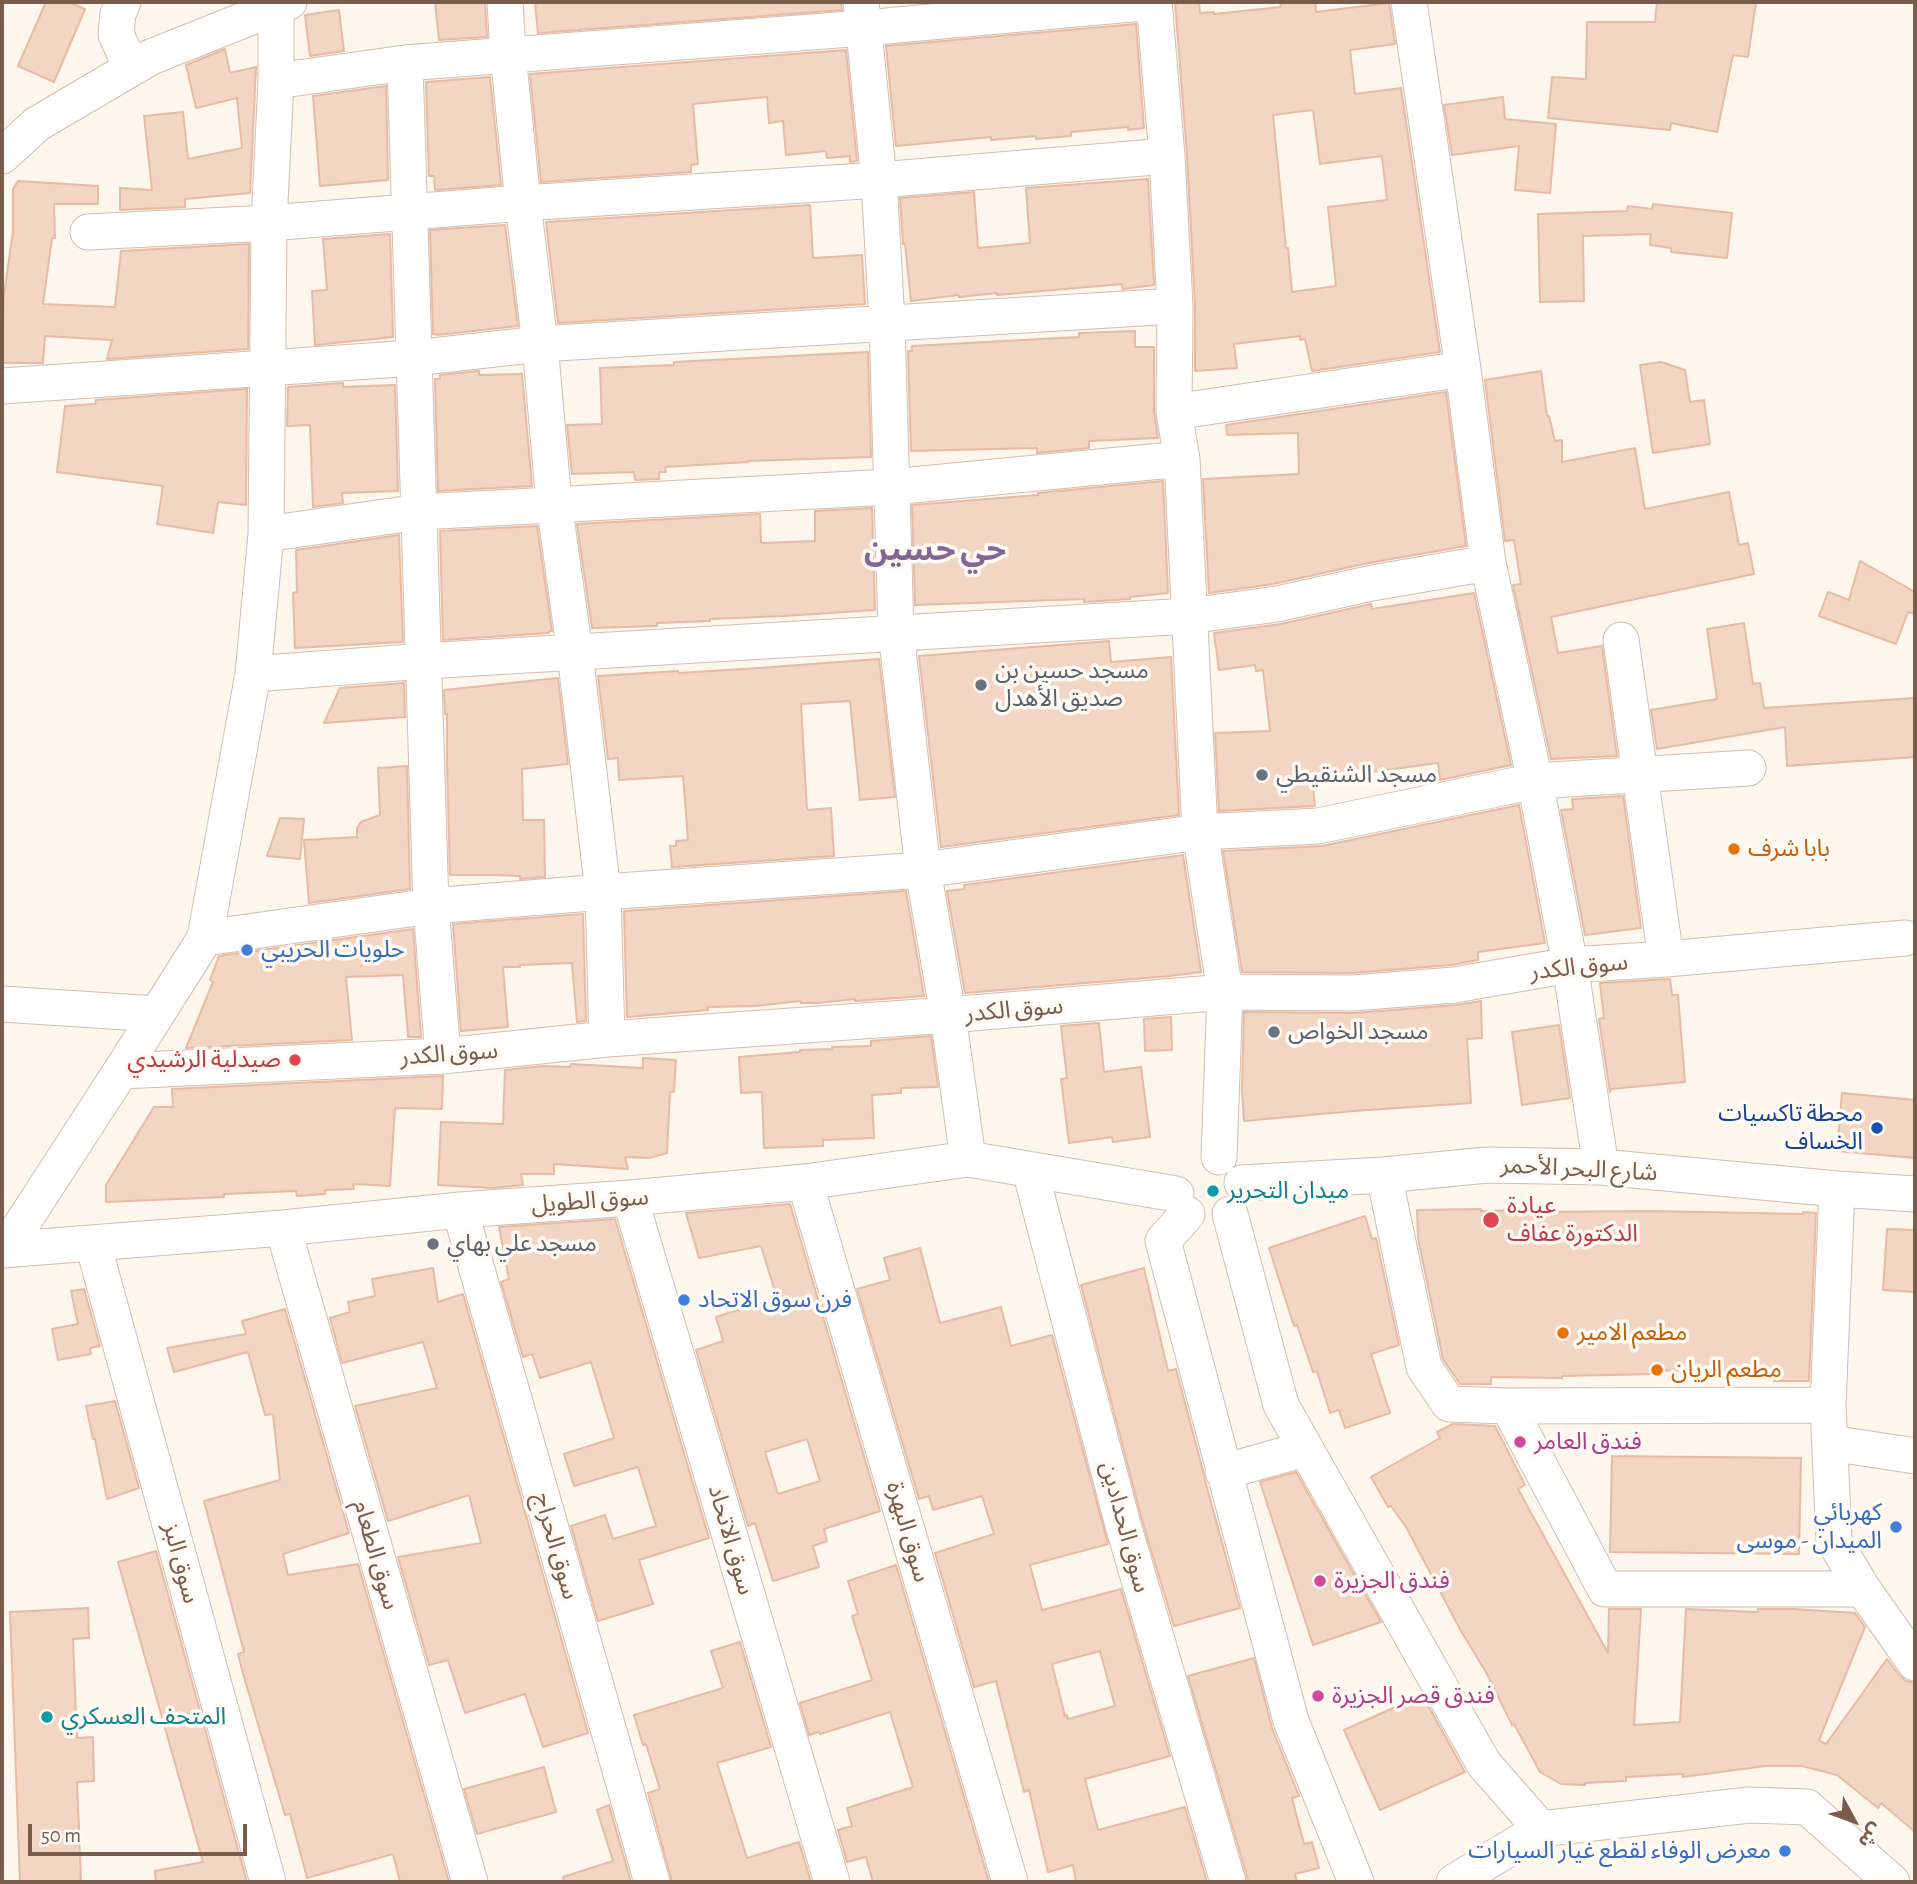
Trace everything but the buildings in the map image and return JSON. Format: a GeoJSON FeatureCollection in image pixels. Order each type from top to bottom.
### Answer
{"type":"FeatureCollection","features":[{"type":"Feature","properties":{"kind":"street"},"geometry":{"type":"LineString","coordinates":[[123,2],[118,14],[116,34],[131,68]]}},
{"type":"Feature","properties":{"kind":"street"},"geometry":{"type":"LineString","coordinates":[[505,2],[554,503],[603,892],[607,1039]]}},
{"type":"Feature","properties":{"kind":"street"},"geometry":{"type":"LineString","coordinates":[[276,81],[405,63],[862,15],[1154,2],[1167,156],[1175,306],[1174,412],[1182,459],[1200,832],[1225,992],[1219,1157]]}},
{"type":"Feature","properties":{"kind":"street"},"geometry":{"type":"LineString","coordinates":[[1409,2],[1463,369],[1488,563],[1535,781],[1570,965],[1601,1167]]}},
{"type":"Feature","properties":{"kind":"street"},"geometry":{"type":"LineString","coordinates":[[2,156],[37,124],[151,57],[282,4],[269,223],[266,534],[253,674],[205,938],[3,1250]]}},
{"type":"Feature","properties":{"kind":"street"},"geometry":{"type":"LineString","coordinates":[[862,15],[879,180],[887,323],[895,632],[923,870],[948,1015],[968,1159]]}},
{"type":"Feature","properties":{"kind":"street"},"geometry":{"type":"LineString","coordinates":[[405,63],[431,906],[443,1056]]}},
{"type":"Feature","properties":{"kind":"street"},"geometry":{"type":"LineString","coordinates":[[88,232],[269,223],[879,180],[1167,156]]}},
{"type":"Feature","properties":{"kind":"street"},"geometry":{"type":"LineString","coordinates":[[2,386],[414,358],[540,344],[1175,306]]}},
{"type":"Feature","properties":{"kind":"street"},"geometry":{"type":"LineString","coordinates":[[1174,412],[1463,369]]}},
{"type":"Feature","properties":{"kind":"street"},"geometry":{"type":"LineString","coordinates":[[266,534],[419,512],[891,487],[1182,459]]}},
{"type":"Feature","properties":{"kind":"street"},"geometry":{"type":"LineString","coordinates":[[253,674],[424,661],[1189,616],[1277,604],[1372,583],[1488,563]]}},
{"type":"Feature","properties":{"kind":"street"},"geometry":{"type":"LineString","coordinates":[[1620,640],[1666,959]]}},
{"type":"Feature","properties":{"kind":"street"},"geometry":{"type":"LineString","coordinates":[[205,938],[431,906],[923,870],[1200,832],[1318,826],[1535,781],[1748,768]]}},
{"type":"Feature","properties":{"kind":"street","name":"سوق الكدر"},"geometry":{"type":"LineString","coordinates":[[121,1071],[443,1056],[607,1039],[1225,992],[1353,993],[1454,985],[1570,965],[1905,938]]}},
{"type":"Feature","properties":{"kind":"street"},"geometry":{"type":"LineString","coordinates":[[2,1004],[157,1014]]}},
{"type":"Feature","properties":{"kind":"street"},"geometry":{"type":"LineString","coordinates":[[1236,1199],[1220,1220],[1197,1220],[1181,1204],[1176,1182],[1188,1163],[1197,1157],[1208,1155],[1219,1157],[1238,1171],[1236,1199],[1281,1405],[1484,1764],[1541,1829]]}},
{"type":"Feature","properties":{"kind":"street","name":"سوق الطويل"},"geometry":{"type":"LineString","coordinates":[[3,1250],[283,1228],[460,1210],[630,1199],[805,1182],[968,1159],[1181,1204]]}},
{"type":"Feature","properties":{"kind":"street","name":"شارع البحر الأحمر"},"geometry":{"type":"LineString","coordinates":[[1236,1199],[1384,1175],[1487,1165],[1601,1167],[1915,1194]]}},
{"type":"Feature","properties":{"kind":"street","name":"سوق الحدادين"},"geometry":{"type":"LineString","coordinates":[[1030,1170],[1123,1525],[1228,1882]]}},
{"type":"Feature","properties":{"kind":"street"},"geometry":{"type":"LineString","coordinates":[[1384,1175],[1424,1367],[1449,1404],[1828,1405]]}},
{"type":"Feature","properties":{"kind":"street","name":"سوق البهرة"},"geometry":{"type":"LineString","coordinates":[[805,1182],[1010,1882]]}},
{"type":"Feature","properties":{"kind":"street"},"geometry":{"type":"LineString","coordinates":[[1837,1189],[1828,1405],[1834,1541],[1863,1589],[1915,1663]]}},
{"type":"Feature","properties":{"kind":"street","name":"سوق الاتحاد"},"geometry":{"type":"LineString","coordinates":[[630,1199],[832,1882]]}},
{"type":"Feature","properties":{"kind":"street"},"geometry":{"type":"LineString","coordinates":[[1181,1204],[1163,1241],[1291,1721],[1356,1882]]}},
{"type":"Feature","properties":{"kind":"street","name":"سوق الحراج"},"geometry":{"type":"LineString","coordinates":[[460,1210],[652,1882]]}},
{"type":"Feature","properties":{"kind":"street","name":"سوق الطعام"},"geometry":{"type":"LineString","coordinates":[[283,1228],[470,1882]]}},
{"type":"Feature","properties":{"kind":"street","name":"سوق البز"},"geometry":{"type":"LineString","coordinates":[[93,1244],[268,1882]]}},
{"type":"Feature","properties":{"kind":"street"},"geometry":{"type":"LineString","coordinates":[[1508,1406],[1605,1589],[1863,1589]]}},
{"type":"Feature","properties":{"kind":"street"},"geometry":{"type":"LineString","coordinates":[[1830,1443],[1915,1456]]}},
{"type":"Feature","properties":{"kind":"street"},"geometry":{"type":"LineString","coordinates":[[1223,1472],[1305,1449]]}},
{"type":"Feature","properties":{"kind":"street"},"geometry":{"type":"LineString","coordinates":[[1454,1882],[1541,1829],[1749,1805],[1807,1807],[1892,1882]]}},
{"type":"Feature","properties":{"kind":"place","name":"مسجد حسين بن صديق الأهدل"},"geometry":{"type":"Point","coordinates":[981,685]}},
{"type":"Feature","properties":{"kind":"place","name":"مسجد الشنقيطي"},"geometry":{"type":"Point","coordinates":[1262,775]}},
{"type":"Feature","properties":{"kind":"place","name":"بابا شرف"},"geometry":{"type":"Point","coordinates":[1734,849]}},
{"type":"Feature","properties":{"kind":"place","name":"حلويات الحريبي"},"geometry":{"type":"Point","coordinates":[247,950]}},
{"type":"Feature","properties":{"kind":"place","name":"مسجد الخواص"},"geometry":{"type":"Point","coordinates":[1274,1032]}},
{"type":"Feature","properties":{"kind":"place","name":"صيدلية الرشيدي"},"geometry":{"type":"Point","coordinates":[295,1060]}},
{"type":"Feature","properties":{"kind":"place","name":"محطة تاكسيات الخساف"},"geometry":{"type":"Point","coordinates":[1877,1128]}},
{"type":"Feature","properties":{"kind":"place","name":"ميدان التحرير"},"geometry":{"type":"Point","coordinates":[1213,1191]}},
{"type":"Feature","properties":{"kind":"place","name":"عيادة الدكتورة عفاف"},"geometry":{"type":"Point","coordinates":[1491,1220]}},
{"type":"Feature","properties":{"kind":"place","name":"مسجد علي بهاي"},"geometry":{"type":"Point","coordinates":[433,1244]}},
{"type":"Feature","properties":{"kind":"place","name":"فرن سوق الاتحاد"},"geometry":{"type":"Point","coordinates":[684,1300]}},
{"type":"Feature","properties":{"kind":"place","name":"مطعم الامير"},"geometry":{"type":"Point","coordinates":[1563,1333]}},
{"type":"Feature","properties":{"kind":"place","name":"مطعم الريان"},"geometry":{"type":"Point","coordinates":[1657,1370]}},
{"type":"Feature","properties":{"kind":"place","name":"فندق العامر"},"geometry":{"type":"Point","coordinates":[1520,1442]}},
{"type":"Feature","properties":{"kind":"place","name":"كهربائي الميدان - موسى"},"geometry":{"type":"Point","coordinates":[1896,1527]}},
{"type":"Feature","properties":{"kind":"place","name":"فندق الجزيرة"},"geometry":{"type":"Point","coordinates":[1320,1581]}},
{"type":"Feature","properties":{"kind":"place","name":"فندق قصر الجزيرة"},"geometry":{"type":"Point","coordinates":[1318,1696]}},
{"type":"Feature","properties":{"kind":"place","name":"المتحف العسكري"},"geometry":{"type":"Point","coordinates":[47,1717]}},
{"type":"Feature","properties":{"kind":"place","name":"معرض الوفاء لقطع غيار السيارات"},"geometry":{"type":"Point","coordinates":[1785,1851]}},
{"type":"Feature","properties":{"kind":"district","name":"حي حسين"},"geometry":{"type":"Point","coordinates":[935,550]}}]}
